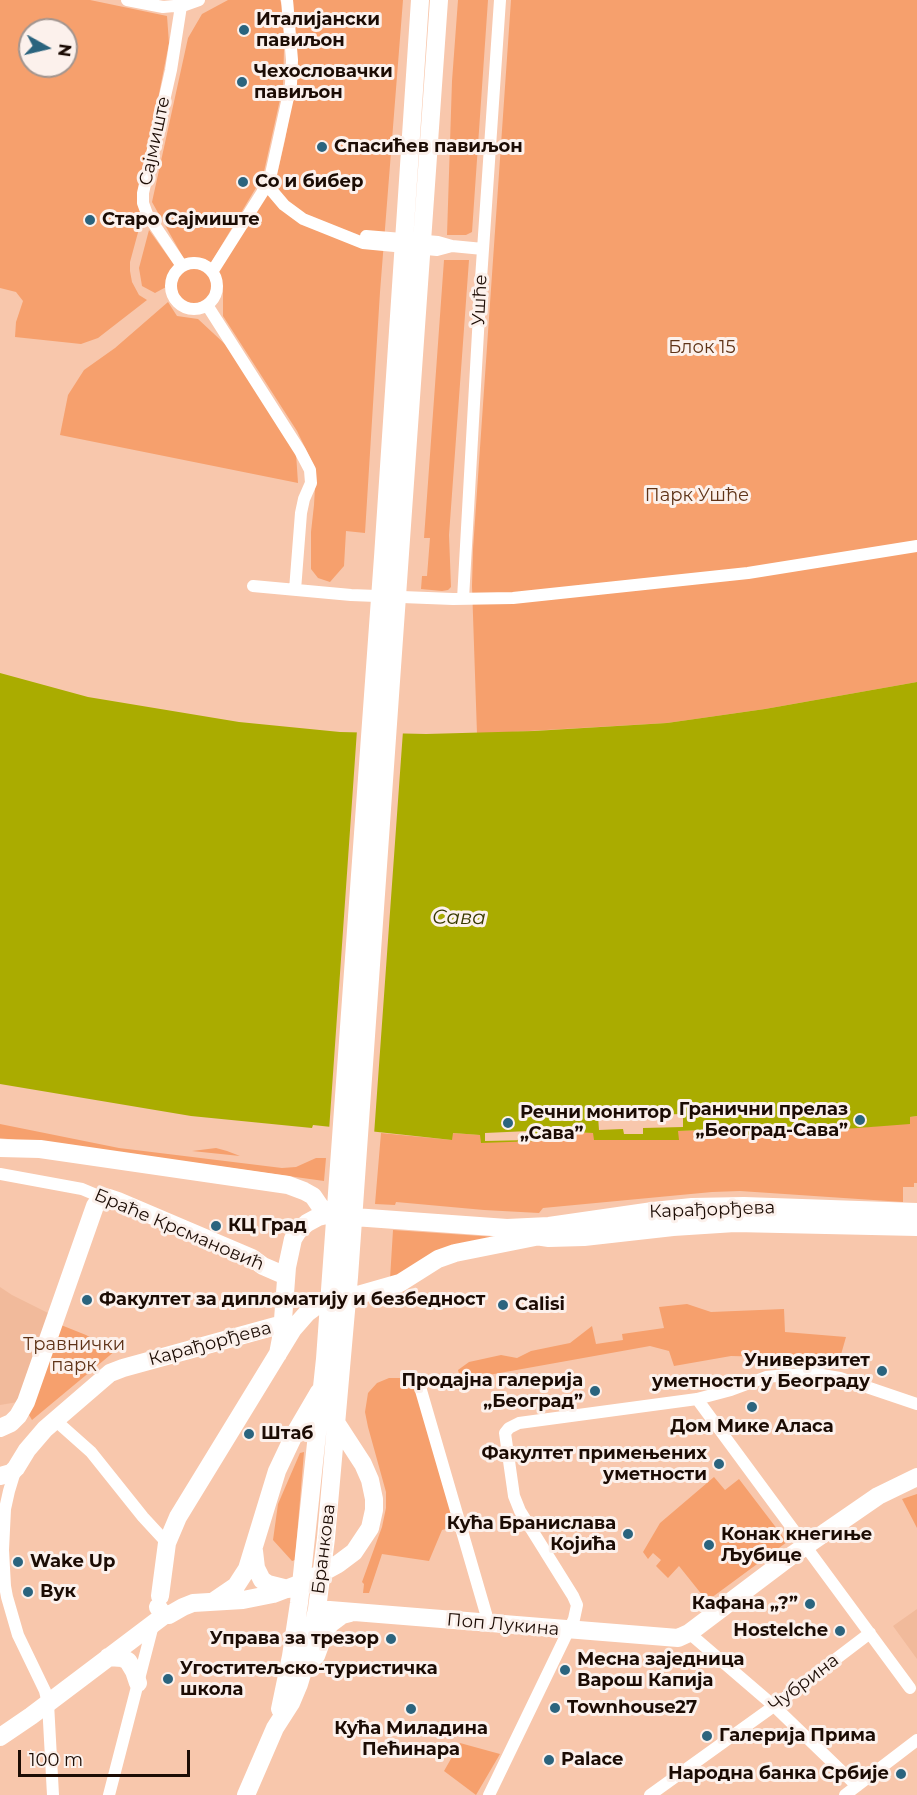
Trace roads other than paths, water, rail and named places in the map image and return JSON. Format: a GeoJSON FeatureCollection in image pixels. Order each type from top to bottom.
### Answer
{"type":"FeatureCollection","features":[{"type":"Feature","properties":{"kind":"main road"},"geometry":{"type":"LineString","coordinates":[[414,231],[420,0]]}},
{"type":"Feature","properties":{"kind":"main road"},"geometry":{"type":"LineString","coordinates":[[334,1360],[383,557],[439,0]]}},
{"type":"Feature","properties":{"kind":"main road"},"geometry":{"type":"LineString","coordinates":[[0,1148],[40,1149],[288,1185],[313,1196],[326,1215]]}},
{"type":"Feature","properties":{"kind":"main road"},"geometry":{"type":"LineString","coordinates":[[1,1428],[18,1416],[26,1402],[95,1206],[101,1197]]}},
{"type":"Feature","properties":{"kind":"main road","name":"Браће Крсмановић"},"geometry":{"type":"LineString","coordinates":[[101,1197],[118,1201],[252,1258],[263,1266],[286,1276]]}},
{"type":"Feature","properties":{"kind":"main road","name":"Карађорђева"},"geometry":{"type":"LineString","coordinates":[[283,1320],[290,1248],[298,1231],[312,1220],[326,1215],[507,1228],[549,1226],[653,1211],[703,1207],[744,1206],[917,1212]]}},
{"type":"Feature","properties":{"kind":"main road","name":"Карађорђева"},"geometry":{"type":"LineString","coordinates":[[13,1468],[55,1419],[110,1372],[283,1320],[315,1307],[400,1283],[438,1259],[455,1252],[535,1237],[584,1237],[725,1223],[917,1227]]}},
{"type":"Feature","properties":{"kind":"main road","name":"Карађорђева"},"geometry":{"type":"LineString","coordinates":[[507,1228],[535,1237]]}},
{"type":"Feature","properties":{"kind":"main road"},"geometry":{"type":"LineString","coordinates":[[169,1603],[168,1544],[172,1530],[293,1329],[315,1307]]}},
{"type":"Feature","properties":{"kind":"main road"},"geometry":{"type":"LineString","coordinates":[[278,1354],[283,1320]]}},
{"type":"Feature","properties":{"kind":"main road","name":"Бранкова"},"geometry":{"type":"LineString","coordinates":[[275,1728],[291,1656],[312,1602],[306,1544],[323,1385],[334,1360]]}},
{"type":"Feature","properties":{"kind":"main road","name":"Бранкова"},"geometry":{"type":"LineString","coordinates":[[246,1795],[275,1728],[291,1703],[305,1664],[312,1602],[326,1538],[337,1424],[334,1360]]}},
{"type":"Feature","properties":{"kind":"main road"},"geometry":{"type":"LineString","coordinates":[[212,1602],[236,1586],[247,1569],[277,1471],[295,1433],[323,1385]]}},
{"type":"Feature","properties":{"kind":"main road"},"geometry":{"type":"LineString","coordinates":[[0,1737],[48,1704],[108,1657],[169,1603],[253,1599],[288,1588],[327,1570],[354,1552],[365,1537],[373,1519],[374,1498],[363,1464],[337,1424]]}},
{"type":"Feature","properties":{"kind":"main road"},"geometry":{"type":"LineString","coordinates":[[689,1633],[878,1496],[917,1477]]}},
{"type":"Feature","properties":{"kind":"main road"},"geometry":{"type":"LineString","coordinates":[[254,1549],[256,1568],[262,1580],[268,1584],[288,1588]]}},
{"type":"Feature","properties":{"kind":"main road","name":"Поп Лукина"},"geometry":{"type":"LineString","coordinates":[[312,1602],[352,1613],[678,1638],[689,1633]]}},
{"type":"Feature","properties":{"kind":"main road"},"geometry":{"type":"LineString","coordinates":[[299,1684],[311,1666],[330,1624],[342,1615],[352,1613]]}},
{"type":"Feature","properties":{"kind":"main road"},"geometry":{"type":"LineString","coordinates":[[108,1657],[128,1661],[138,1683]]}},
{"type":"Feature","properties":{"kind":"street"},"geometry":{"type":"LineString","coordinates":[[127,0],[163,7],[181,6],[199,0]]}},
{"type":"Feature","properties":{"kind":"street"},"geometry":{"type":"LineString","coordinates":[[212,272],[267,185],[271,174],[291,84],[292,60],[287,0]]}},
{"type":"Feature","properties":{"kind":"street","name":"Ушће"},"geometry":{"type":"LineString","coordinates":[[463,599],[500,0]]}},
{"type":"Feature","properties":{"kind":"street","name":"Сајмиште"},"geometry":{"type":"LineString","coordinates":[[181,6],[171,70],[143,203],[147,214],[182,266]]}},
{"type":"Feature","properties":{"kind":"street"},"geometry":{"type":"LineString","coordinates":[[267,185],[292,212],[318,226],[363,243],[437,250],[452,246],[483,249]]}},
{"type":"Feature","properties":{"kind":"street"},"geometry":{"type":"LineString","coordinates":[[194,263],[207,267],[212,272],[215,277],[216,290],[215,296],[207,305],[189,309],[178,304],[172,294],[171,282],[174,273],[182,266],[194,263]]}},
{"type":"Feature","properties":{"kind":"street"},"geometry":{"type":"LineString","coordinates":[[207,305],[310,470],[310,487],[301,513],[296,590]]}},
{"type":"Feature","properties":{"kind":"street"},"geometry":{"type":"LineString","coordinates":[[253,586],[351,595],[463,599],[513,598],[757,572],[917,546]]}},
{"type":"Feature","properties":{"kind":"street","name":"Браће Крсмановић"},"geometry":{"type":"LineString","coordinates":[[0,1174],[82,1189],[101,1197]]}},
{"type":"Feature","properties":{"kind":"street"},"geometry":{"type":"LineString","coordinates":[[489,1795],[576,1613],[577,1605],[520,1510],[514,1496],[505,1433],[507,1430],[519,1423],[697,1399],[766,1377],[786,1375],[816,1374],[840,1378],[917,1404]]}},
{"type":"Feature","properties":{"kind":"street"},"geometry":{"type":"LineString","coordinates":[[418,1380],[489,1624]]}},
{"type":"Feature","properties":{"kind":"street"},"geometry":{"type":"LineString","coordinates":[[697,1399],[910,1688]]}},
{"type":"Feature","properties":{"kind":"street"},"geometry":{"type":"LineString","coordinates":[[55,1419],[92,1452],[143,1517],[168,1544]]}},
{"type":"Feature","properties":{"kind":"street"},"geometry":{"type":"LineString","coordinates":[[13,1468],[3,1529],[3,1568],[7,1597],[18,1635],[45,1691],[48,1704],[53,1795]]}},
{"type":"Feature","properties":{"kind":"street"},"geometry":{"type":"LineString","coordinates":[[109,1795],[138,1683],[169,1603]]}},
{"type":"Feature","properties":{"kind":"street"},"geometry":{"type":"LineString","coordinates":[[689,1633],[774,1706],[857,1786]]}},
{"type":"Feature","properties":{"kind":"street","name":"Чубрина"},"geometry":{"type":"LineString","coordinates":[[650,1795],[774,1706],[870,1633]]}},
{"type":"Feature","properties":{"kind":"street"},"geometry":{"type":"LineString","coordinates":[[844,1795],[917,1740]]}},
{"type":"Feature","properties":{"kind":"water","name":"Сава"},"geometry":{"type":"Polygon","coordinates":[[[0,673],[88,697],[239,722],[340,732],[426,734],[534,731],[667,723],[765,709],[917,682],[917,1116],[910,1117],[910,1124],[819,1131],[819,1124],[793,1126],[792,1133],[707,1137],[706,1130],[678,1131],[679,1140],[594,1140],[593,1133],[566,1132],[565,1140],[481,1143],[480,1135],[453,1133],[452,1140],[313,1125],[312,1128],[191,1116],[0,1084],[0,673]]]}},
{"type":"Feature","properties":{"kind":"place","name":"Италијански павиљон"},"geometry":{"type":"Point","coordinates":[244,30]}},
{"type":"Feature","properties":{"kind":"place","name":"Чехословачки павиљон"},"geometry":{"type":"Point","coordinates":[242,82]}},
{"type":"Feature","properties":{"kind":"place","name":"Спасићев павиљон"},"geometry":{"type":"Point","coordinates":[322,147]}},
{"type":"Feature","properties":{"kind":"place","name":"Со и бибер"},"geometry":{"type":"Point","coordinates":[243,182]}},
{"type":"Feature","properties":{"kind":"place","name":"Старо Сајмиште"},"geometry":{"type":"Point","coordinates":[90,220]}},
{"type":"Feature","properties":{"kind":"place","name":"Гранични прелаз „Београд-Сава”"},"geometry":{"type":"Point","coordinates":[860,1120]}},
{"type":"Feature","properties":{"kind":"place","name":"Речни монитор „Сава”"},"geometry":{"type":"Point","coordinates":[508,1123]}},
{"type":"Feature","properties":{"kind":"place","name":"КЦ Град"},"geometry":{"type":"Point","coordinates":[216,1226]}},
{"type":"Feature","properties":{"kind":"place","name":"Факултет за дипломатију и безбедност"},"geometry":{"type":"Point","coordinates":[87,1300]}},
{"type":"Feature","properties":{"kind":"place","name":"Calisi"},"geometry":{"type":"Point","coordinates":[503,1305]}},
{"type":"Feature","properties":{"kind":"place","name":"Универзитет уметности у Београду"},"geometry":{"type":"Point","coordinates":[882,1371]}},
{"type":"Feature","properties":{"kind":"place","name":"Продајна галерија „Београд”"},"geometry":{"type":"Point","coordinates":[595,1391]}},
{"type":"Feature","properties":{"kind":"place","name":"Дом Мике Аласа"},"geometry":{"type":"Point","coordinates":[752,1407]}},
{"type":"Feature","properties":{"kind":"place","name":"Штаб"},"geometry":{"type":"Point","coordinates":[249,1434]}},
{"type":"Feature","properties":{"kind":"place","name":"Факултет примењених уметности"},"geometry":{"type":"Point","coordinates":[719,1464]}},
{"type":"Feature","properties":{"kind":"place","name":"Кућа Бранислава Којића"},"geometry":{"type":"Point","coordinates":[628,1534]}},
{"type":"Feature","properties":{"kind":"place","name":"Конак кнегиње Љубице"},"geometry":{"type":"Point","coordinates":[709,1545]}},
{"type":"Feature","properties":{"kind":"place","name":"Wake Up"},"geometry":{"type":"Point","coordinates":[18,1562]}},
{"type":"Feature","properties":{"kind":"place","name":"Вук"},"geometry":{"type":"Point","coordinates":[28,1592]}},
{"type":"Feature","properties":{"kind":"place","name":"Кафана „?”"},"geometry":{"type":"Point","coordinates":[810,1604]}},
{"type":"Feature","properties":{"kind":"place","name":"Hostelche"},"geometry":{"type":"Point","coordinates":[840,1631]}},
{"type":"Feature","properties":{"kind":"place","name":"Управа за трезор"},"geometry":{"type":"Point","coordinates":[391,1639]}},
{"type":"Feature","properties":{"kind":"place","name":"Месна заједница Варош Капија"},"geometry":{"type":"Point","coordinates":[565,1670]}},
{"type":"Feature","properties":{"kind":"place","name":"Угоститељско-туристичка школа"},"geometry":{"type":"Point","coordinates":[168,1679]}},
{"type":"Feature","properties":{"kind":"place","name":"Townhouse27"},"geometry":{"type":"Point","coordinates":[555,1708]}},
{"type":"Feature","properties":{"kind":"place","name":"Кућа Миладина Пећинара"},"geometry":{"type":"Point","coordinates":[411,1709]}},
{"type":"Feature","properties":{"kind":"place","name":"Галерија Прима"},"geometry":{"type":"Point","coordinates":[707,1736]}},
{"type":"Feature","properties":{"kind":"place","name":"Palace"},"geometry":{"type":"Point","coordinates":[549,1760]}},
{"type":"Feature","properties":{"kind":"place","name":"Народна банка Србије"},"geometry":{"type":"Point","coordinates":[901,1774]}},
{"type":"Feature","properties":{"kind":"park label","name":"Блок 15"},"geometry":{"type":"Point","coordinates":[702,348]}},
{"type":"Feature","properties":{"kind":"park label","name":"Парк Ушће"},"geometry":{"type":"Point","coordinates":[697,496]}},
{"type":"Feature","properties":{"kind":"park label","name":"Травнички парк"},"geometry":{"type":"Point","coordinates":[74,1355]}}]}
